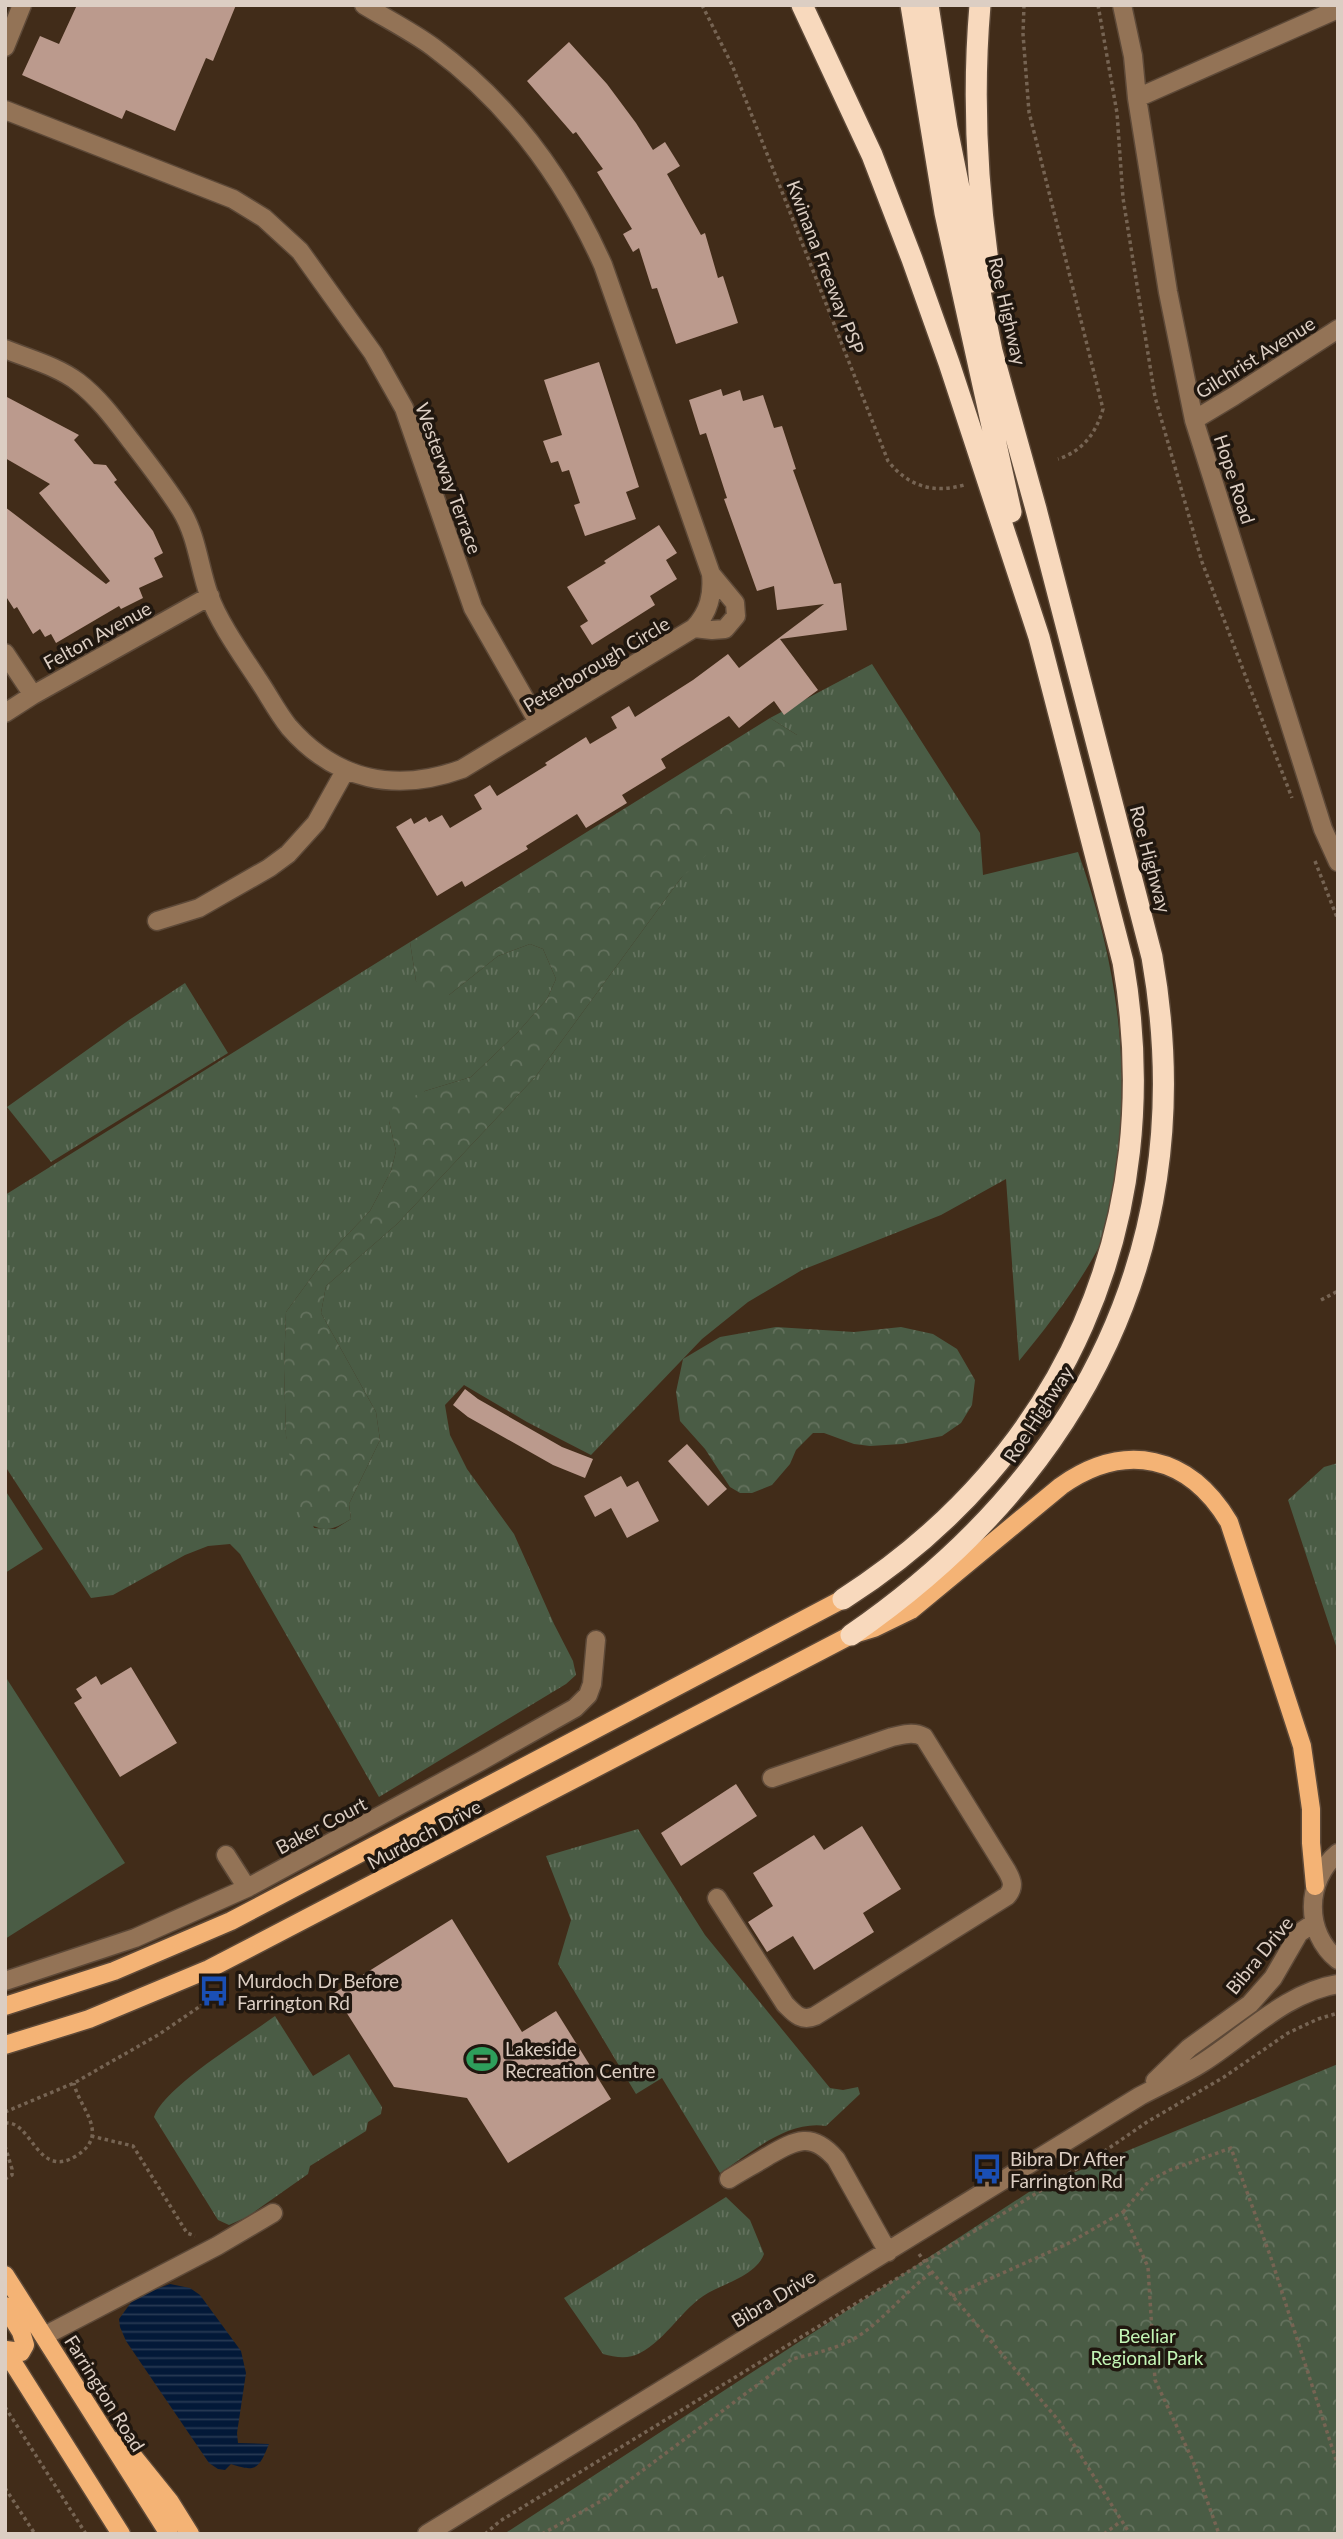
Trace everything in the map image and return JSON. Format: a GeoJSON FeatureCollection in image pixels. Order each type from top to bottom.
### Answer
{"type":"FeatureCollection","features":[{"type":"Feature","properties":{"kind":"highway","name":"Roe Highway"},"geometry":{"type":"LineString","coordinates":[[802,5],[866,143],[912,259],[1039,637],[1117,935],[1128,990],[1133,1044],[1134,1099],[1130,1154],[1121,1208],[1098,1287],[1077,1338],[1052,1386],[989,1476],[951,1515],[910,1552],[843,1599]]}},
{"type":"Feature","properties":{"kind":"highway"},"geometry":{"type":"LineString","coordinates":[[911,5],[950,239],[1039,637]]}},
{"type":"Feature","properties":{"kind":"highway","name":"Roe Highway"},"geometry":{"type":"LineString","coordinates":[[851,1635],[909,1594],[971,1536],[1011,1495],[1062,1426],[1104,1350],[1126,1297],[1143,1242],[1155,1186],[1164,1100],[1163,1042],[1157,985],[1146,929],[992,351],[947,128],[928,5]]}},
{"type":"Feature","properties":{"kind":"highway"},"geometry":{"type":"LineString","coordinates":[[980,5],[975,108],[983,225],[993,293],[1036,509]]}},
{"type":"Feature","properties":{"kind":"main road","name":"Murdoch Drive"},"geometry":{"type":"LineString","coordinates":[[5,2045],[89,2019],[209,1969],[851,1635],[874,1628],[911,1610],[1079,1473],[1099,1464],[1132,1460],[1164,1465],[1185,1474],[1203,1486],[1218,1503],[1229,1522],[1294,1720],[1307,1774],[1315,1886]]}},
{"type":"Feature","properties":{"kind":"main road","name":"Murdoch Drive"},"geometry":{"type":"LineString","coordinates":[[5,2006],[124,1967],[231,1921],[843,1599]]}},
{"type":"Feature","properties":{"kind":"main road","name":"Farrington Road"},"geometry":{"type":"LineString","coordinates":[[5,2275],[169,2534]]}},
{"type":"Feature","properties":{"kind":"main road"},"geometry":{"type":"LineString","coordinates":[[5,2306],[21,2332],[25,2345],[21,2352],[5,2350]]}},
{"type":"Feature","properties":{"kind":"main road"},"geometry":{"type":"LineString","coordinates":[[5,2350],[121,2534]]}},
{"type":"Feature","properties":{"kind":"main road"},"geometry":{"type":"LineString","coordinates":[[85,2401],[138,2460],[190,2534]]}},
{"type":"Feature","properties":{"kind":"street"},"geometry":{"type":"LineString","coordinates":[[5,47],[22,5]]}},
{"type":"Feature","properties":{"kind":"street","name":"Peterborough Circle"},"geometry":{"type":"LineString","coordinates":[[5,349],[65,373],[77,381],[106,410],[182,512],[196,543],[210,596],[245,659],[289,726],[316,752],[345,771],[379,780],[409,782],[438,778],[462,769],[694,628],[710,602],[711,574],[603,265],[587,229],[568,195],[516,124],[486,92],[430,46],[364,5]]}},
{"type":"Feature","properties":{"kind":"street","name":"Hope Road"},"geometry":{"type":"LineString","coordinates":[[1122,5],[1133,56],[1137,98],[1172,318],[1194,419],[1324,829],[1338,862]]}},
{"type":"Feature","properties":{"kind":"street"},"geometry":{"type":"LineString","coordinates":[[1137,98],[1338,9]]}},
{"type":"Feature","properties":{"kind":"street","name":"Westerway Terrace"},"geometry":{"type":"LineString","coordinates":[[5,110],[233,199],[264,218],[300,251],[373,353],[404,408],[473,608],[538,722]]}},
{"type":"Feature","properties":{"kind":"street","name":"Gilchrist Avenue"},"geometry":{"type":"LineString","coordinates":[[1194,419],[1338,329]]}},
{"type":"Feature","properties":{"kind":"street"},"geometry":{"type":"LineString","coordinates":[[694,628],[725,629],[736,616],[735,603],[711,574]]}},
{"type":"Feature","properties":{"kind":"street","name":"Felton Avenue"},"geometry":{"type":"LineString","coordinates":[[5,713],[210,596]]}},
{"type":"Feature","properties":{"kind":"street"},"geometry":{"type":"LineString","coordinates":[[5,653],[33,695]]}},
{"type":"Feature","properties":{"kind":"street"},"geometry":{"type":"LineString","coordinates":[[157,921],[200,908],[288,854],[316,823],[345,771]]}},
{"type":"Feature","properties":{"kind":"street","name":"Baker Court"},"geometry":{"type":"LineString","coordinates":[[5,1981],[135,1938],[247,1888],[575,1708],[588,1696],[592,1684],[596,1640]]}},
{"type":"Feature","properties":{"kind":"street"},"geometry":{"type":"LineString","coordinates":[[717,1898],[785,2004],[805,2019],[815,2016],[1007,1896],[1013,1885],[924,1737],[918,1734],[892,1737],[772,1778]]}},
{"type":"Feature","properties":{"kind":"street"},"geometry":{"type":"LineString","coordinates":[[1338,1853],[1323,1869],[1315,1886],[1312,1904],[1314,1923],[1321,1940],[1338,1960]]}},
{"type":"Feature","properties":{"kind":"street"},"geometry":{"type":"LineString","coordinates":[[226,1855],[247,1888]]}},
{"type":"Feature","properties":{"kind":"street","name":"Bibra Drive"},"geometry":{"type":"LineString","coordinates":[[1140,2096],[1189,2048],[1250,2004],[1273,1978],[1299,1933],[1314,1923]]}},
{"type":"Feature","properties":{"kind":"street","name":"Bibra Drive"},"geometry":{"type":"LineString","coordinates":[[426,2534],[1140,2096],[1202,2063],[1281,2008],[1338,1984]]}},
{"type":"Feature","properties":{"kind":"street"},"geometry":{"type":"LineString","coordinates":[[729,2179],[794,2141],[816,2142],[827,2148],[836,2159],[888,2252]]}},
{"type":"Feature","properties":{"kind":"street"},"geometry":{"type":"LineString","coordinates":[[44,2336],[217,2246],[273,2213]]}},
{"type":"Feature","properties":{"kind":"path","name":"Kwinana Freeway PSP"},"geometry":{"type":"LineString","coordinates":[[702,5],[732,65],[888,461],[905,479],[916,485],[939,490],[964,485]]}},
{"type":"Feature","properties":{"kind":"path"},"geometry":{"type":"LineString","coordinates":[[1024,5],[1023,34],[1029,112],[1103,409],[1097,429],[1085,444],[1058,459]]}},
{"type":"Feature","properties":{"kind":"path"},"geometry":{"type":"LineString","coordinates":[[1321,1300],[1338,1291]]}},
{"type":"Feature","properties":{"kind":"path"},"geometry":{"type":"LineString","coordinates":[[5,2112],[74,2083],[158,2035],[221,1992]]}},
{"type":"Feature","properties":{"kind":"path"},"geometry":{"type":"LineString","coordinates":[[485,2534],[500,2521],[1224,2077],[1288,2033],[1338,2013]]}},
{"type":"Feature","properties":{"kind":"path"},"geometry":{"type":"LineString","coordinates":[[5,2123],[13,2122],[19,2125],[37,2151],[55,2160],[75,2157],[84,2150],[91,2136],[92,2121],[74,2083]]}},
{"type":"Feature","properties":{"kind":"path"},"geometry":{"type":"LineString","coordinates":[[91,2136],[133,2146],[187,2233],[193,2236],[207,2231],[217,2246]]}},
{"type":"Feature","properties":{"kind":"path"},"geometry":{"type":"LineString","coordinates":[[5,2146],[12,2175],[5,2179]]}},
{"type":"Feature","properties":{"kind":"path"},"geometry":{"type":"LineString","coordinates":[[952,2296],[1067,2244],[1122,2212],[1149,2181],[1170,2170],[1231,2148],[1338,2466]]}},
{"type":"Feature","properties":{"kind":"path"},"geometry":{"type":"LineString","coordinates":[[1122,2212],[1148,2267],[1156,2380],[1193,2461],[1219,2534]]}},
{"type":"Feature","properties":{"kind":"path"},"geometry":{"type":"LineString","coordinates":[[909,2239],[932,2272],[1059,2421],[1130,2534]]}},
{"type":"Feature","properties":{"kind":"path"},"geometry":{"type":"LineString","coordinates":[[542,2534],[603,2500],[792,2359],[825,2351],[860,2335],[932,2272]]}},
{"type":"Feature","properties":{"kind":"path"},"geometry":{"type":"LineString","coordinates":[[5,2407],[86,2534]]}},
{"type":"Feature","properties":{"kind":"path"},"geometry":{"type":"LineString","coordinates":[[5,2488],[35,2534]]}},
{"type":"Feature","properties":{"kind":"path"},"geometry":{"type":"LineString","coordinates":[[1104,2534],[1120,2522]]}},
{"type":"Feature","properties":{"kind":"green space"},"geometry":{"type":"Polygon","coordinates":[[[872,664],[980,833],[983,875],[1078,852],[1102,932],[1111,973],[1121,1056],[1119,1139],[1109,1213],[1101,1243],[1063,1304],[1019,1361],[1006,1179],[941,1215],[802,1270],[748,1302],[702,1339],[591,1455],[464,1385],[445,1405],[450,1435],[467,1469],[514,1534],[573,1661],[576,1675],[566,1684],[379,1797],[240,1554],[230,1544],[208,1546],[185,1555],[113,1595],[91,1598],[5,1466],[5,1195],[410,942],[416,981],[449,995],[498,956],[530,944],[543,949],[556,979],[547,999],[518,1032],[471,1077],[425,1091],[389,1121],[396,1151],[391,1171],[370,1211],[327,1256],[286,1312],[286,1436],[314,1528],[335,1529],[351,1519],[349,1504],[380,1440],[376,1412],[321,1313],[326,1286],[397,1224],[536,1076],[681,878],[797,735],[770,718],[872,664]]]}},
{"type":"Feature","properties":{"kind":"green space"},"geometry":{"type":"Polygon","coordinates":[[[770,718],[797,735],[808,761],[681,878],[536,1076],[397,1224],[326,1286],[321,1313],[376,1412],[380,1440],[349,1504],[351,1519],[326,1529],[308,1523],[301,1518],[286,1436],[286,1312],[327,1256],[370,1211],[391,1171],[396,1151],[389,1121],[393,1106],[425,1091],[471,1077],[518,1032],[547,999],[556,979],[543,949],[530,944],[498,956],[449,995],[428,1000],[416,981],[410,942],[770,718]]]}},
{"type":"Feature","properties":{"kind":"green space"},"geometry":{"type":"Polygon","coordinates":[[[185,983],[228,1053],[51,1162],[7,1107],[185,983]]]}},
{"type":"Feature","properties":{"kind":"green space"},"geometry":{"type":"Polygon","coordinates":[[[776,1327],[854,1332],[901,1327],[933,1334],[957,1349],[975,1380],[972,1405],[961,1423],[942,1436],[902,1444],[870,1446],[854,1444],[824,1433],[813,1433],[796,1450],[790,1464],[772,1485],[752,1493],[740,1493],[730,1487],[705,1449],[680,1421],[676,1392],[683,1359],[720,1337],[776,1327]]]}},
{"type":"Feature","properties":{"kind":"green space"},"geometry":{"type":"Polygon","coordinates":[[[1338,1463],[1338,1652],[1288,1500],[1324,1467],[1338,1463]]]}},
{"type":"Feature","properties":{"kind":"green space"},"geometry":{"type":"Polygon","coordinates":[[[5,1490],[43,1549],[5,1573],[5,1490]]]}},
{"type":"Feature","properties":{"kind":"green space"},"geometry":{"type":"Polygon","coordinates":[[[5,1676],[125,1863],[5,1939],[5,1676]]]}},
{"type":"Feature","properties":{"kind":"green space"},"geometry":{"type":"Polygon","coordinates":[[[638,1829],[705,1935],[830,2088],[843,2090],[858,2087],[860,2094],[826,2126],[812,2125],[783,2133],[720,2173],[662,2078],[636,2094],[558,1964],[571,1920],[546,1856],[638,1829]]]}},
{"type":"Feature","properties":{"kind":"green space"},"geometry":{"type":"Polygon","coordinates":[[[275,2016],[313,2076],[349,2054],[382,2107],[381,2114],[368,2122],[366,2131],[310,2166],[308,2174],[247,2217],[229,2225],[218,2220],[154,2117],[161,2105],[189,2078],[275,2016]]]}},
{"type":"Feature","properties":{"kind":"green space","name":"Beeliar Regional Park"},"geometry":{"type":"Polygon","coordinates":[[[1338,2064],[1338,2534],[504,2534],[1032,2190],[1338,2064]]]}},
{"type":"Feature","properties":{"kind":"green space"},"geometry":{"type":"Polygon","coordinates":[[[726,2197],[750,2220],[764,2254],[760,2261],[740,2278],[699,2299],[658,2340],[640,2353],[626,2357],[603,2354],[564,2298],[726,2197]]]}},
{"type":"Feature","properties":{"kind":"water"},"geometry":{"type":"Polygon","coordinates":[[[170,2284],[190,2288],[200,2295],[241,2351],[246,2373],[237,2433],[238,2443],[269,2444],[262,2459],[252,2468],[231,2464],[225,2470],[209,2463],[126,2341],[119,2319],[135,2297],[170,2284]]]}},
{"type":"Feature","properties":{"kind":"building"},"geometry":{"type":"Polygon","coordinates":[[[77,5],[236,5],[213,61],[206,58],[175,131],[126,110],[122,119],[22,75],[40,36],[59,44],[77,5]]]}},
{"type":"Feature","properties":{"kind":"building"},"geometry":{"type":"Polygon","coordinates":[[[569,42],[607,84],[653,150],[665,142],[680,166],[667,174],[701,235],[705,233],[718,278],[723,276],[738,323],[676,344],[657,288],[652,289],[639,248],[633,252],[623,234],[632,229],[597,172],[603,169],[576,132],[573,134],[527,81],[569,42]]]}},
{"type":"Feature","properties":{"kind":"building"},"geometry":{"type":"Polygon","coordinates":[[[599,362],[639,487],[626,492],[636,519],[585,536],[574,505],[580,503],[569,470],[562,472],[558,461],[551,463],[543,441],[562,435],[544,380],[599,362]]]}},
{"type":"Feature","properties":{"kind":"building"},"geometry":{"type":"Polygon","coordinates":[[[721,389],[723,396],[740,390],[743,401],[763,395],[774,428],[782,426],[796,469],[793,470],[834,584],[841,583],[847,630],[780,639],[818,690],[784,715],[774,701],[739,728],[729,716],[661,759],[666,768],[622,795],[627,803],[586,828],[577,814],[526,846],[528,849],[465,887],[462,881],[437,896],[396,827],[411,818],[414,824],[426,817],[429,822],[442,815],[450,828],[482,809],[474,795],[490,785],[497,796],[586,737],[590,744],[617,728],[611,717],[629,706],[635,717],[728,654],[739,668],[824,604],[777,610],[774,586],[757,591],[724,499],[727,498],[706,433],[700,435],[689,400],[721,389]]]}},
{"type":"Feature","properties":{"kind":"building"},"geometry":{"type":"Polygon","coordinates":[[[5,396],[79,435],[74,440],[94,464],[106,465],[117,480],[114,482],[153,531],[163,553],[154,558],[163,577],[139,588],[143,598],[121,609],[119,606],[56,643],[51,634],[45,637],[40,629],[33,634],[17,607],[14,609],[5,595],[5,507],[106,584],[110,581],[39,493],[50,484],[5,458],[5,396]]]}},
{"type":"Feature","properties":{"kind":"building"},"geometry":{"type":"Polygon","coordinates":[[[659,525],[677,553],[666,560],[677,579],[650,596],[655,605],[592,645],[580,626],[588,621],[567,587],[659,525]]]}},
{"type":"Feature","properties":{"kind":"building"},"geometry":{"type":"Polygon","coordinates":[[[465,1389],[562,1447],[593,1459],[585,1478],[553,1465],[468,1417],[453,1405],[465,1389]]]}},
{"type":"Feature","properties":{"kind":"building"},"geometry":{"type":"Polygon","coordinates":[[[687,1444],[727,1489],[708,1506],[668,1461],[687,1444]]]}},
{"type":"Feature","properties":{"kind":"building"},"geometry":{"type":"Polygon","coordinates":[[[621,1476],[627,1487],[638,1481],[659,1521],[627,1538],[611,1508],[595,1517],[584,1496],[621,1476]]]}},
{"type":"Feature","properties":{"kind":"building"},"geometry":{"type":"Polygon","coordinates":[[[131,1667],[177,1743],[120,1777],[74,1703],[82,1698],[76,1689],[96,1676],[101,1685],[131,1667]]]}},
{"type":"Feature","properties":{"kind":"building"},"geometry":{"type":"Polygon","coordinates":[[[736,1784],[757,1816],[681,1866],[661,1833],[736,1784]]]}},
{"type":"Feature","properties":{"kind":"building"},"geometry":{"type":"Polygon","coordinates":[[[862,1826],[901,1889],[863,1913],[874,1932],[814,1970],[793,1936],[767,1952],[748,1922],[773,1906],[753,1873],[814,1835],[824,1850],[862,1826]]]}},
{"type":"Feature","properties":{"kind":"building","name":"Lakeside Recreation Centre"},"geometry":{"type":"Polygon","coordinates":[[[452,1919],[522,2032],[556,2011],[611,2099],[508,2163],[467,2098],[394,2087],[334,1993],[452,1919]]]}},
{"type":"Feature","properties":{"kind":"place","name":"Murdoch Dr Before Farrington Rd"},"geometry":{"type":"Point","coordinates":[214,1991]}},
{"type":"Feature","properties":{"kind":"place","name":"Lakeside Recreation Centre"},"geometry":{"type":"Point","coordinates":[482,2059]}},
{"type":"Feature","properties":{"kind":"place","name":"Bibra Dr After Farrington Rd"},"geometry":{"type":"Point","coordinates":[987,2169]}}]}
